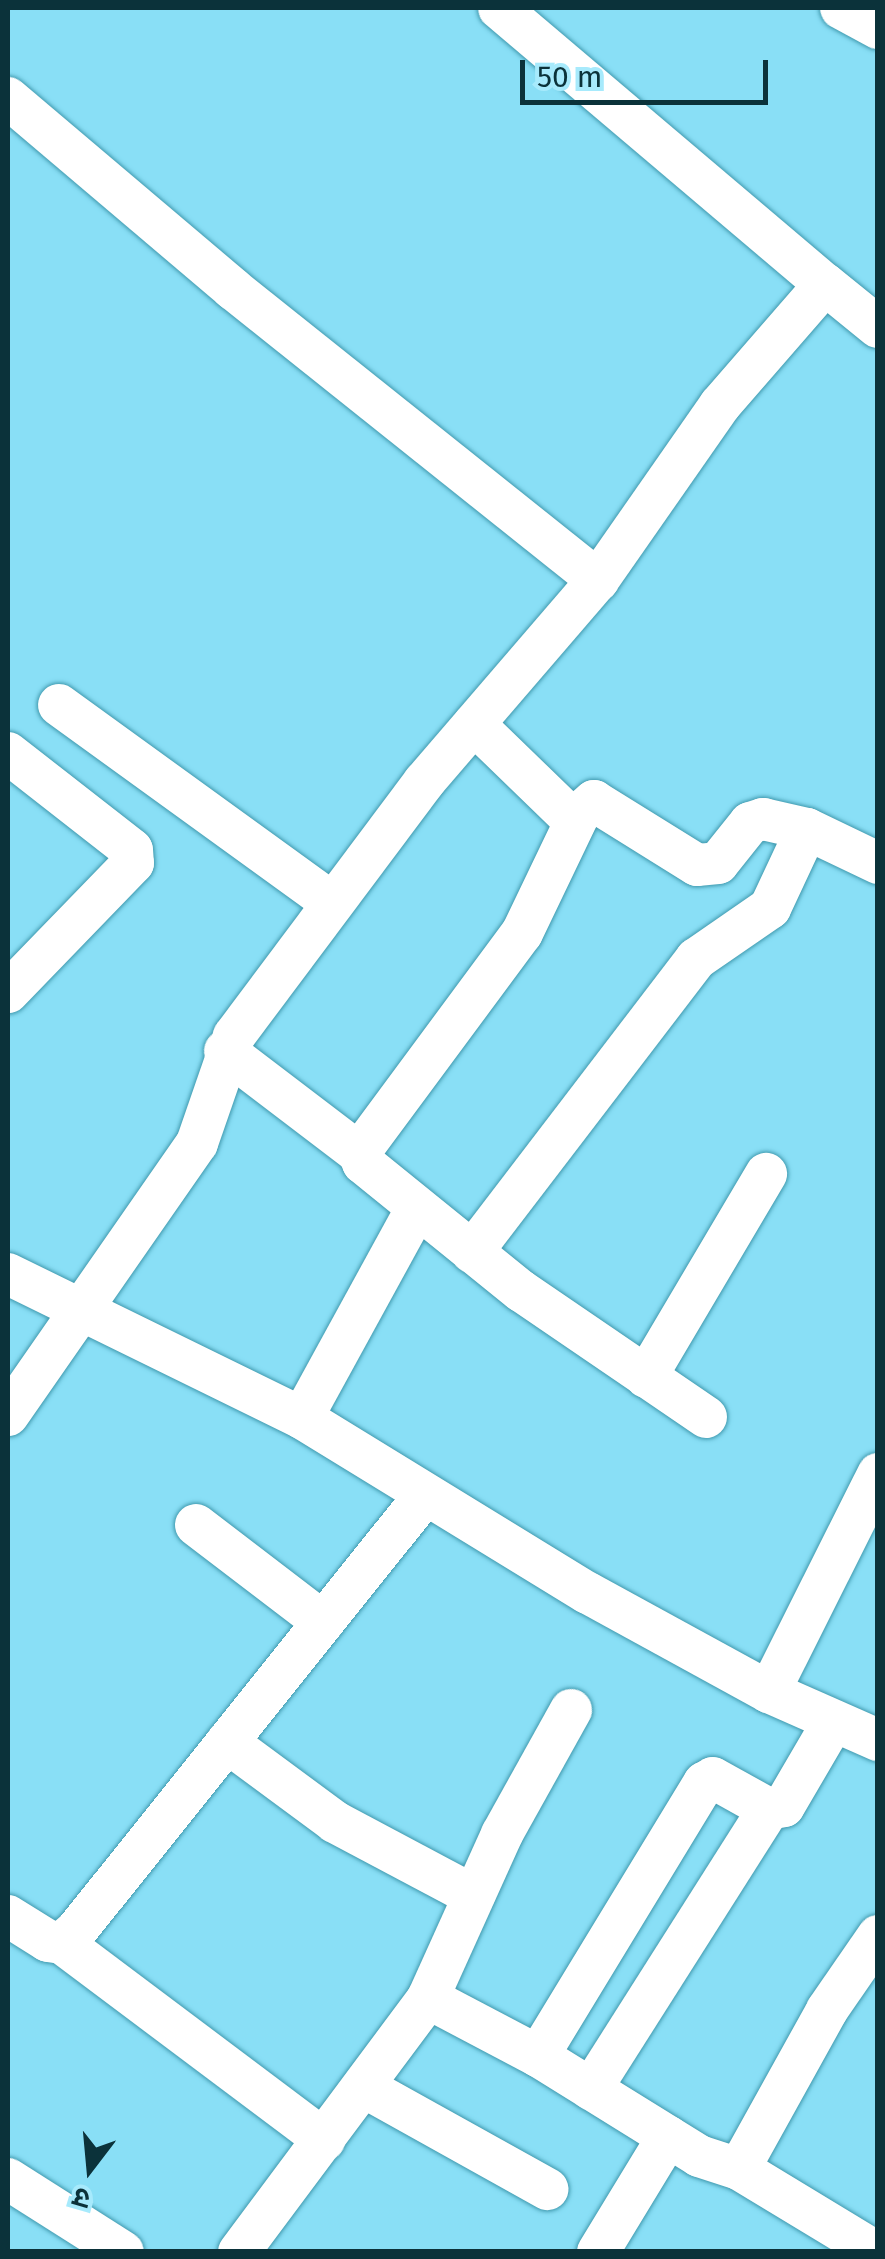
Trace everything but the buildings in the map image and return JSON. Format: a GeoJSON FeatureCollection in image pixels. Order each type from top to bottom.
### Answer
{"type":"FeatureCollection","features":[{"type":"Feature","properties":{"kind":"street"},"geometry":{"type":"LineString","coordinates":[[499,8],[878,327]]}},
{"type":"Feature","properties":{"kind":"street"},"geometry":{"type":"LineString","coordinates":[[841,8],[878,28]]}},
{"type":"Feature","properties":{"kind":"street"},"geometry":{"type":"LineString","coordinates":[[8,98],[233,289],[598,580]]}},
{"type":"Feature","properties":{"kind":"street"},"geometry":{"type":"LineString","coordinates":[[8,1415],[197,1143],[224,1051],[333,903],[474,724],[598,580],[720,405],[825,284]]}},
{"type":"Feature","properties":{"kind":"street"},"geometry":{"type":"LineString","coordinates":[[59,706],[333,903]]}},
{"type":"Feature","properties":{"kind":"street"},"geometry":{"type":"LineString","coordinates":[[474,724],[566,814],[579,814],[600,802],[709,867],[750,823],[774,820],[806,829],[878,864]]}},
{"type":"Feature","properties":{"kind":"street"},"geometry":{"type":"LineString","coordinates":[[8,753],[132,850],[133,863],[8,992]]}},
{"type":"Feature","properties":{"kind":"street"},"geometry":{"type":"LineString","coordinates":[[359,1152],[522,933],[579,814]]}},
{"type":"Feature","properties":{"kind":"street"},"geometry":{"type":"LineString","coordinates":[[472,1252],[683,974],[713,943],[770,908],[806,829]]}},
{"type":"Feature","properties":{"kind":"street"},"geometry":{"type":"LineString","coordinates":[[224,1051],[359,1152],[417,1208],[472,1252],[706,1417]]}},
{"type":"Feature","properties":{"kind":"street"},"geometry":{"type":"LineString","coordinates":[[646,1376],[766,1174]]}},
{"type":"Feature","properties":{"kind":"street"},"geometry":{"type":"LineString","coordinates":[[302,1418],[417,1208]]}},
{"type":"Feature","properties":{"kind":"street"},"geometry":{"type":"LineString","coordinates":[[8,1274],[84,1307],[302,1418],[425,1495],[769,1692],[878,1740]]}},
{"type":"Feature","properties":{"kind":"street"},"geometry":{"type":"LineString","coordinates":[[769,1692],[878,1474]]}},
{"type":"Feature","properties":{"kind":"street"},"geometry":{"type":"LineString","coordinates":[[62,1943],[425,1495]]}},
{"type":"Feature","properties":{"kind":"street"},"geometry":{"type":"LineString","coordinates":[[196,1525],[324,1622]]}},
{"type":"Feature","properties":{"kind":"street"},"geometry":{"type":"LineString","coordinates":[[240,2252],[428,1998],[474,1896],[571,1710]]}},
{"type":"Feature","properties":{"kind":"street"},"geometry":{"type":"LineString","coordinates":[[538,2056],[704,1783],[724,1782],[768,1809],[784,1806],[834,1722]]}},
{"type":"Feature","properties":{"kind":"street"},"geometry":{"type":"LineString","coordinates":[[227,1742],[335,1822],[474,1896]]}},
{"type":"Feature","properties":{"kind":"street"},"geometry":{"type":"LineString","coordinates":[[590,2089],[768,1809]]}},
{"type":"Feature","properties":{"kind":"street"},"geometry":{"type":"LineString","coordinates":[[8,1916],[62,1943],[324,2140]]}},
{"type":"Feature","properties":{"kind":"street"},"geometry":{"type":"LineString","coordinates":[[739,2169],[827,2010],[878,1936]]}},
{"type":"Feature","properties":{"kind":"street"},"geometry":{"type":"LineString","coordinates":[[428,1998],[538,2056],[668,2137],[739,2169],[876,2252]]}},
{"type":"Feature","properties":{"kind":"street"},"geometry":{"type":"LineString","coordinates":[[364,2088],[548,2189]]}},
{"type":"Feature","properties":{"kind":"street"},"geometry":{"type":"LineString","coordinates":[[598,2252],[668,2137]]}},
{"type":"Feature","properties":{"kind":"street"},"geometry":{"type":"LineString","coordinates":[[8,2179],[124,2252]]}}]}
